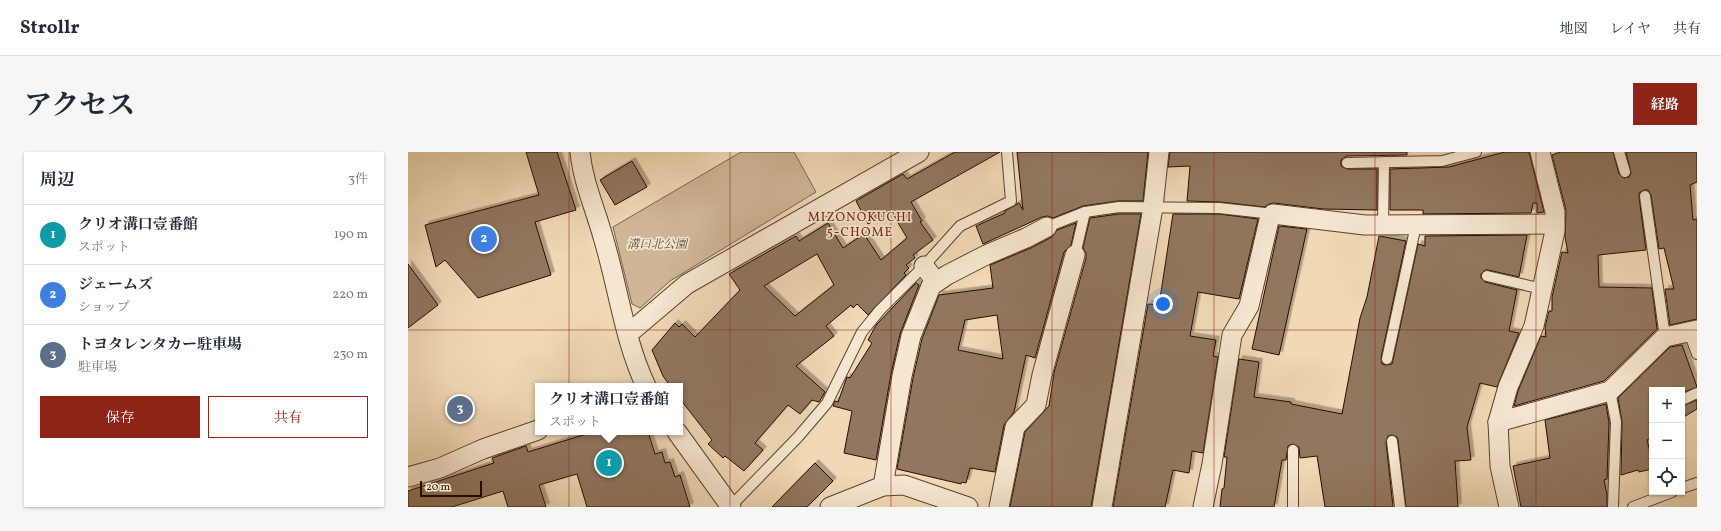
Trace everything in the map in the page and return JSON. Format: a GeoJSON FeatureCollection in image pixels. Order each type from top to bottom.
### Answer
{"type":"FeatureCollection","features":[{"type":"Feature","properties":{"kind":"street"},"geometry":{"type":"LineString","coordinates":[[580,152],[582,170],[603,237],[636,366],[644,383]]}},
{"type":"Feature","properties":{"kind":"street"},"geometry":{"type":"LineString","coordinates":[[628,334],[687,284],[919,152]]}},
{"type":"Feature","properties":{"kind":"street"},"geometry":{"type":"LineString","coordinates":[[1102,507],[1153,207],[1159,152]]}},
{"type":"Feature","properties":{"kind":"street"},"geometry":{"type":"LineString","coordinates":[[1510,507],[1500,466],[1498,422],[1508,387],[1534,326],[1555,224],[1555,212],[1540,152]]}},
{"type":"Feature","properties":{"kind":"street"},"geometry":{"type":"LineString","coordinates":[[1203,507],[1212,464],[1232,335],[1249,306],[1269,220],[1273,214],[1365,225],[1555,224]]}},
{"type":"Feature","properties":{"kind":"street"},"geometry":{"type":"LineString","coordinates":[[883,486],[902,376],[911,336],[931,286],[947,274],[986,254],[1026,238],[1047,227]]}},
{"type":"Feature","properties":{"kind":"street"},"geometry":{"type":"LineString","coordinates":[[999,507],[1016,427],[1036,405],[1042,375],[1075,255]]}},
{"type":"Feature","properties":{"kind":"street"},"geometry":{"type":"LineString","coordinates":[[924,266],[936,282]]}},
{"type":"Feature","properties":{"kind":"street"},"geometry":{"type":"LineString","coordinates":[[1498,422],[1610,391],[1665,337],[1693,331]]}},
{"type":"Feature","properties":{"kind":"street"},"geometry":{"type":"LineString","coordinates":[[408,477],[440,468],[483,449],[535,431]]}},
{"type":"Feature","properties":{"kind":"street"},"geometry":{"type":"LineString","coordinates":[[679,435],[730,507]]}},
{"type":"Feature","properties":{"kind":"street"},"geometry":{"type":"LineString","coordinates":[[830,507],[883,486],[904,485],[968,507]]}},
{"type":"Feature","properties":{"kind":"lane"},"geometry":{"type":"LineString","coordinates":[[730,507],[798,437],[827,403],[862,332],[880,310],[924,266],[960,226],[1011,201],[1007,152]]}},
{"type":"Feature","properties":{"kind":"lane"},"geometry":{"type":"LineString","coordinates":[[1346,163],[1442,161],[1476,152]]}},
{"type":"Feature","properties":{"kind":"lane"},"geometry":{"type":"LineString","coordinates":[[1619,152],[1625,172]]}},
{"type":"Feature","properties":{"kind":"lane"},"geometry":{"type":"LineString","coordinates":[[1383,225],[1384,162]]}},
{"type":"Feature","properties":{"kind":"lane"},"geometry":{"type":"LineString","coordinates":[[1645,196],[1665,337]]}},
{"type":"Feature","properties":{"kind":"lane"},"geometry":{"type":"LineString","coordinates":[[1047,227],[1085,212],[1119,207],[1219,208],[1273,214]]}},
{"type":"Feature","properties":{"kind":"lane"},"geometry":{"type":"LineString","coordinates":[[1075,255],[1085,212]]}},
{"type":"Feature","properties":{"kind":"lane"},"geometry":{"type":"LineString","coordinates":[[1387,359],[1416,225]]}},
{"type":"Feature","properties":{"kind":"lane"},"geometry":{"type":"LineString","coordinates":[[1487,276],[1542,289]]}},
{"type":"Feature","properties":{"kind":"lane"},"geometry":{"type":"LineString","coordinates":[[1693,331],[1697,354]]}},
{"type":"Feature","properties":{"kind":"lane"},"geometry":{"type":"LineString","coordinates":[[1610,391],[1616,422],[1613,507]]}},
{"type":"Feature","properties":{"kind":"lane"},"geometry":{"type":"LineString","coordinates":[[1685,399],[1697,394]]}},
{"type":"Feature","properties":{"kind":"lane"},"geometry":{"type":"LineString","coordinates":[[1392,441],[1400,507]]}},
{"type":"Feature","properties":{"kind":"lane"},"geometry":{"type":"LineString","coordinates":[[1293,450],[1293,507]]}},
{"type":"Feature","properties":{"kind":"lane"},"geometry":{"type":"LineString","coordinates":[[1685,487],[1697,483]]}},
{"type":"Feature","properties":{"kind":"lane"},"geometry":{"type":"LineString","coordinates":[[1633,507],[1664,495]]}},
{"type":"Feature","properties":{"kind":"green space","name":"溝口北公園"},"geometry":{"type":"Polygon","coordinates":[[[741,152],[794,152],[816,192],[670,281],[640,308],[632,304],[613,227],[741,152]]]}},
{"type":"Feature","properties":{"kind":"building"},"geometry":{"type":"Polygon","coordinates":[[[526,152],[557,152],[576,210],[535,222],[551,275],[478,298],[445,260],[436,267],[425,225],[539,195],[526,152]]]}},
{"type":"Feature","properties":{"kind":"building"},"geometry":{"type":"Polygon","coordinates":[[[955,152],[1000,152],[911,202],[922,221],[920,222],[933,240],[913,255],[915,258],[906,265],[909,268],[904,273],[906,275],[868,315],[857,304],[853,308],[851,305],[826,326],[834,336],[796,366],[825,392],[819,402],[812,400],[800,414],[788,405],[755,443],[763,450],[744,471],[725,456],[723,458],[708,444],[712,440],[683,403],[683,383],[668,383],[663,376],[652,350],[675,323],[679,327],[682,324],[695,337],[740,290],[729,274],[796,236],[799,241],[828,223],[843,248],[864,234],[881,260],[907,238],[891,211],[868,224],[856,201],[903,174],[907,179],[955,152]],[[817,254],[764,286],[795,316],[834,285],[817,254]]]}},
{"type":"Feature","properties":{"kind":"building"},"geometry":{"type":"Polygon","coordinates":[[[1017,152],[1148,152],[1143,201],[1118,201],[1083,206],[1053,218],[1048,216],[1042,217],[983,244],[976,226],[1005,213],[1005,211],[1019,203],[1023,210],[1017,152]]]}},
{"type":"Feature","properties":{"kind":"building"},"geometry":{"type":"Polygon","coordinates":[[[1170,152],[1407,152],[1407,155],[1347,156],[1341,160],[1341,166],[1347,169],[1377,169],[1377,210],[1323,209],[1274,203],[1265,207],[1220,202],[1187,201],[1190,166],[1168,167],[1170,152]]]}},
{"type":"Feature","properties":{"kind":"building"},"geometry":{"type":"Polygon","coordinates":[[[1505,152],[1529,152],[1544,212],[1537,213],[1537,203],[1533,203],[1531,213],[1423,214],[1423,210],[1390,210],[1390,169],[1449,167],[1505,152]]]}},
{"type":"Feature","properties":{"kind":"building"},"geometry":{"type":"Polygon","coordinates":[[[1561,152],[1613,152],[1619,174],[1624,178],[1629,177],[1631,173],[1626,152],[1697,152],[1697,182],[1690,185],[1693,220],[1697,219],[1697,319],[1670,325],[1665,289],[1674,289],[1664,248],[1659,249],[1651,195],[1648,190],[1644,190],[1639,193],[1639,197],[1646,250],[1598,255],[1599,287],[1652,288],[1657,329],[1604,381],[1514,406],[1518,391],[1541,336],[1546,337],[1545,327],[1549,311],[1552,311],[1552,297],[1562,252],[1568,253],[1565,237],[1566,210],[1552,155],[1561,152]]]}},
{"type":"Feature","properties":{"kind":"building"},"geometry":{"type":"Polygon","coordinates":[[[632,161],[647,187],[615,205],[600,180],[632,161]]]}},
{"type":"Feature","properties":{"kind":"building"},"geometry":{"type":"Polygon","coordinates":[[[1119,214],[1141,214],[1091,507],[1010,507],[1025,432],[1049,406],[1054,373],[1086,258],[1086,253],[1083,248],[1090,218],[1119,214]]]}},
{"type":"Feature","properties":{"kind":"building"},"geometry":{"type":"Polygon","coordinates":[[[1173,214],[1219,214],[1258,219],[1239,299],[1198,292],[1190,336],[1216,340],[1213,356],[1218,357],[1203,453],[1192,451],[1189,473],[1173,470],[1165,507],[1113,507],[1148,304],[1159,305],[1173,214]]]}},
{"type":"Feature","properties":{"kind":"building"},"geometry":{"type":"Polygon","coordinates":[[[1076,223],[1071,245],[1064,252],[1035,358],[1026,355],[1014,412],[1004,425],[995,472],[970,468],[966,483],[962,482],[961,484],[897,469],[913,378],[922,339],[939,295],[993,288],[990,265],[1031,248],[1052,237],[1057,230],[1076,223]],[[997,315],[965,320],[958,350],[1003,359],[997,315]]]}},
{"type":"Feature","properties":{"kind":"building"},"geometry":{"type":"Polygon","coordinates":[[[1279,226],[1307,229],[1279,355],[1252,349],[1279,226]]]}},
{"type":"Feature","properties":{"kind":"building"},"geometry":{"type":"Polygon","coordinates":[[[1527,235],[1519,277],[1488,270],[1485,270],[1481,274],[1481,278],[1485,282],[1517,290],[1509,331],[1519,333],[1497,387],[1480,383],[1467,427],[1471,460],[1455,461],[1458,507],[1406,507],[1398,440],[1397,437],[1392,435],[1388,436],[1386,442],[1393,507],[1325,507],[1317,456],[1300,458],[1299,447],[1293,444],[1288,446],[1286,460],[1282,460],[1274,507],[1220,507],[1222,489],[1224,488],[1227,457],[1224,457],[1239,359],[1259,362],[1254,397],[1291,402],[1291,404],[1342,414],[1360,318],[1367,297],[1379,236],[1406,241],[1381,358],[1382,364],[1386,365],[1392,364],[1418,244],[1425,246],[1425,236],[1527,235]]]}},
{"type":"Feature","properties":{"kind":"building"},"geometry":{"type":"Polygon","coordinates":[[[408,264],[438,305],[408,328],[408,264]]]}},
{"type":"Feature","properties":{"kind":"building"},"geometry":{"type":"Polygon","coordinates":[[[916,283],[919,285],[900,334],[891,374],[876,460],[844,453],[852,411],[833,406],[835,401],[838,402],[847,377],[850,378],[872,343],[868,340],[876,325],[916,283]]]}},
{"type":"Feature","properties":{"kind":"building"},"geometry":{"type":"Polygon","coordinates":[[[1682,345],[1697,387],[1685,392],[1685,387],[1649,387],[1649,439],[1647,440],[1649,448],[1649,470],[1639,472],[1638,470],[1621,475],[1622,422],[1618,398],[1670,347],[1682,345]]]}},
{"type":"Feature","properties":{"kind":"building"},"geometry":{"type":"Polygon","coordinates":[[[1697,400],[1697,409],[1685,416],[1685,405],[1697,400]]]}},
{"type":"Feature","properties":{"kind":"building"},"geometry":{"type":"Polygon","coordinates":[[[1606,404],[1609,423],[1607,479],[1604,480],[1607,495],[1607,507],[1521,507],[1513,466],[1550,458],[1545,420],[1606,404]]]}},
{"type":"Feature","properties":{"kind":"building"},"geometry":{"type":"Polygon","coordinates":[[[583,435],[649,435],[655,454],[662,452],[665,463],[670,462],[675,477],[680,475],[690,507],[587,507],[577,474],[539,485],[546,507],[508,507],[503,491],[452,507],[408,507],[408,491],[494,463],[492,458],[526,446],[528,452],[583,435]]]}},
{"type":"Feature","properties":{"kind":"building"},"geometry":{"type":"Polygon","coordinates":[[[815,463],[833,481],[807,507],[772,507],[815,463]]]}},
{"type":"Feature","properties":{"kind":"place","name":"ジェームズ"},"geometry":{"type":"Point","coordinates":[484,239]}},
{"type":"Feature","properties":{"kind":"place","name":"トヨタレンタカー駐車場"},"geometry":{"type":"Point","coordinates":[460,409]}},
{"type":"Feature","properties":{"kind":"place","name":"クリオ溝口壹番館"},"geometry":{"type":"Point","coordinates":[609,463]}},
{"type":"Feature","properties":{"kind":"district","name":"MIZONOKUCHI 5-CHOME"},"geometry":{"type":"Point","coordinates":[860,226]}}]}
